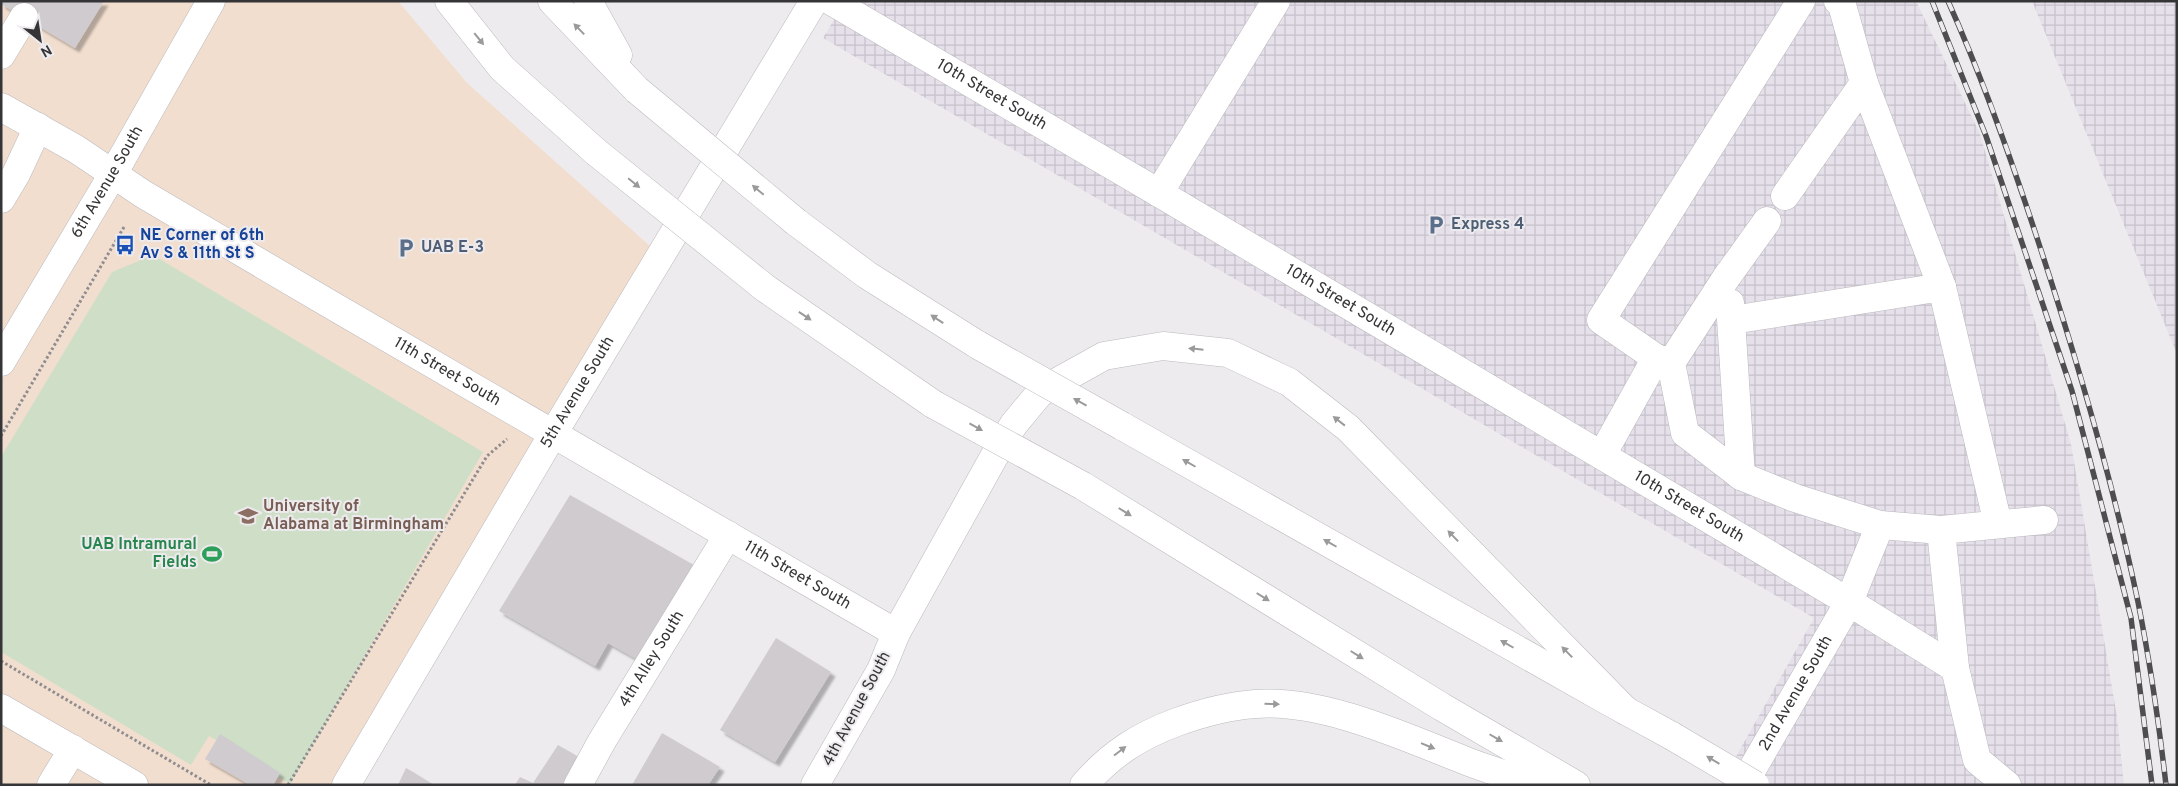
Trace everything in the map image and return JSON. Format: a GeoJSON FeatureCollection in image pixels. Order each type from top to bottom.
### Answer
{"type":"FeatureCollection","features":[{"type":"Feature","properties":{"kind":"main road","name":"6th Avenue South"},"geometry":{"type":"LineString","coordinates":[[1,362],[211,1]]}},
{"type":"Feature","properties":{"kind":"main road"},"geometry":{"type":"LineString","coordinates":[[448,1],[502,68],[596,152],[765,288],[933,404],[1083,486],[1442,707],[1576,785]]}},
{"type":"Feature","properties":{"kind":"main road"},"geometry":{"type":"LineString","coordinates":[[552,1],[637,90],[796,222],[868,275],[978,346],[1672,736],[1755,785]]}},
{"type":"Feature","properties":{"kind":"main road"},"geometry":{"type":"LineString","coordinates":[[588,1],[637,90]]}},
{"type":"Feature","properties":{"kind":"main road","name":"5th Avenue South"},"geometry":{"type":"LineString","coordinates":[[346,785],[814,1]]}},
{"type":"Feature","properties":{"kind":"main road","name":"10th Street South"},"geometry":{"type":"LineString","coordinates":[[831,1],[1159,192],[1849,602],[1955,668]]}},
{"type":"Feature","properties":{"kind":"main road"},"geometry":{"type":"LineString","coordinates":[[1159,192],[1203,124],[1276,1]]}},
{"type":"Feature","properties":{"kind":"main road"},"geometry":{"type":"LineString","coordinates":[[1801,1],[1601,320],[1664,361],[1684,433],[1741,476],[1795,498],[1880,525],[1941,530],[2044,520]]}},
{"type":"Feature","properties":{"kind":"main road"},"geometry":{"type":"LineString","coordinates":[[1838,1],[1842,6],[1864,83],[1942,287],[1998,524]]}},
{"type":"Feature","properties":{"kind":"main road"},"geometry":{"type":"LineString","coordinates":[[3,49],[24,17]]}},
{"type":"Feature","properties":{"kind":"main road"},"geometry":{"type":"LineString","coordinates":[[1785,196],[1864,83]]}},
{"type":"Feature","properties":{"kind":"main road","name":"11th Street South"},"geometry":{"type":"LineString","coordinates":[[1,107],[38,127],[151,199],[896,632]]}},
{"type":"Feature","properties":{"kind":"main road"},"geometry":{"type":"LineString","coordinates":[[1,199],[16,174],[38,127]]}},
{"type":"Feature","properties":{"kind":"main road"},"geometry":{"type":"LineString","coordinates":[[1602,455],[1664,361],[1767,221]]}},
{"type":"Feature","properties":{"kind":"main road"},"geometry":{"type":"LineString","coordinates":[[1726,278],[1732,320],[1741,476]]}},
{"type":"Feature","properties":{"kind":"main road"},"geometry":{"type":"LineString","coordinates":[[1732,320],[1942,287]]}},
{"type":"Feature","properties":{"kind":"main road","name":"4th Avenue South"},"geometry":{"type":"LineString","coordinates":[[815,785],[881,670],[896,632],[1014,424],[1040,394],[1050,386],[1104,356],[1163,346],[1228,353],[1289,382],[1348,428],[1626,711]]}},
{"type":"Feature","properties":{"kind":"main road","name":"2nd Avenue South"},"geometry":{"type":"LineString","coordinates":[[1743,785],[1849,602],[1880,525]]}},
{"type":"Feature","properties":{"kind":"main road"},"geometry":{"type":"LineString","coordinates":[[1941,530],[1955,668],[1978,760],[2007,785]]}},
{"type":"Feature","properties":{"kind":"main road","name":"4th Alley South"},"geometry":{"type":"LineString","coordinates":[[578,785],[602,741],[728,535]]}},
{"type":"Feature","properties":{"kind":"main road"},"geometry":{"type":"LineString","coordinates":[[1084,785],[1102,764],[1129,745],[1162,728],[1197,714],[1256,704],[1310,708],[1372,725],[1461,760],[1538,785]]}},
{"type":"Feature","properties":{"kind":"main road"},"geometry":{"type":"LineString","coordinates":[[1,708],[134,785]]}},
{"type":"Feature","properties":{"kind":"main road"},"geometry":{"type":"LineString","coordinates":[[51,785],[73,749]]}},
{"type":"Feature","properties":{"kind":"path"},"geometry":{"type":"LineString","coordinates":[[1,436],[124,227]]}},
{"type":"Feature","properties":{"kind":"path"},"geometry":{"type":"LineString","coordinates":[[288,785],[487,456],[507,439]]}},
{"type":"Feature","properties":{"kind":"path"},"geometry":{"type":"LineString","coordinates":[[1,661],[211,785]]}},
{"type":"Feature","properties":{"kind":"shaded area","name":"University of Alabama at Birmingham"},"geometry":{"type":"Polygon","coordinates":[[[1,1],[398,1],[467,83],[651,247],[340,785],[1,785],[1,1]]]}},
{"type":"Feature","properties":{"kind":"shaded area"},"geometry":{"type":"Polygon","coordinates":[[[845,1],[1916,1],[1980,134],[2071,444],[2117,717],[2124,785],[1720,785],[1814,618],[823,38],[845,1]]]}},
{"type":"Feature","properties":{"kind":"shaded area"},"geometry":{"type":"Polygon","coordinates":[[[2032,1],[2177,1],[2177,354],[2032,1]]]}},
{"type":"Feature","properties":{"kind":"green space","name":"UAB Intramural Fields"},"geometry":{"type":"Polygon","coordinates":[[[153,255],[483,452],[290,784],[209,736],[191,765],[1,652],[1,457],[112,272],[153,255]]]}},
{"type":"Feature","properties":{"kind":"building"},"geometry":{"type":"Polygon","coordinates":[[[1,1],[104,1],[75,48],[1,4],[1,1]]]}},
{"type":"Feature","properties":{"kind":"building"},"geometry":{"type":"Polygon","coordinates":[[[570,495],[701,569],[644,663],[608,643],[595,666],[499,611],[570,495]]]}},
{"type":"Feature","properties":{"kind":"building"},"geometry":{"type":"Polygon","coordinates":[[[776,638],[831,672],[775,762],[720,730],[776,638]]]}},
{"type":"Feature","properties":{"kind":"building"},"geometry":{"type":"Polygon","coordinates":[[[662,733],[720,767],[708,785],[632,785],[662,733]]]}},
{"type":"Feature","properties":{"kind":"building"},"geometry":{"type":"Polygon","coordinates":[[[220,734],[280,773],[273,785],[250,785],[205,759],[220,734]]]}},
{"type":"Feature","properties":{"kind":"building"},"geometry":{"type":"Polygon","coordinates":[[[558,745],[584,760],[570,785],[515,785],[520,777],[533,783],[558,745]]]}},
{"type":"Feature","properties":{"kind":"building"},"geometry":{"type":"Polygon","coordinates":[[[406,768],[413,772],[434,785],[398,785],[406,768]]]}},
{"type":"Feature","properties":{"kind":"railway"},"geometry":{"type":"LineString","coordinates":[[1932,1],[1986,136],[2072,391],[2131,618],[2152,785]]}},
{"type":"Feature","properties":{"kind":"railway"},"geometry":{"type":"LineString","coordinates":[[1948,1],[1986,92],[2019,185],[2054,291],[2094,423],[2138,602],[2154,693],[2166,785]]}},
{"type":"Feature","properties":{"kind":"place","name":"Express 4"},"geometry":{"type":"Point","coordinates":[1436,225]}},
{"type":"Feature","properties":{"kind":"place","name":"NE Corner of 6th Av S & 11th St S"},"geometry":{"type":"Point","coordinates":[125,245]}},
{"type":"Feature","properties":{"kind":"place","name":"UAB E-3"},"geometry":{"type":"Point","coordinates":[406,248]}},
{"type":"Feature","properties":{"kind":"place","name":"University of Alabama at Birmingham"},"geometry":{"type":"Point","coordinates":[248,516]}},
{"type":"Feature","properties":{"kind":"place","name":"UAB Intramural Fields"},"geometry":{"type":"Point","coordinates":[212,554]}}]}
